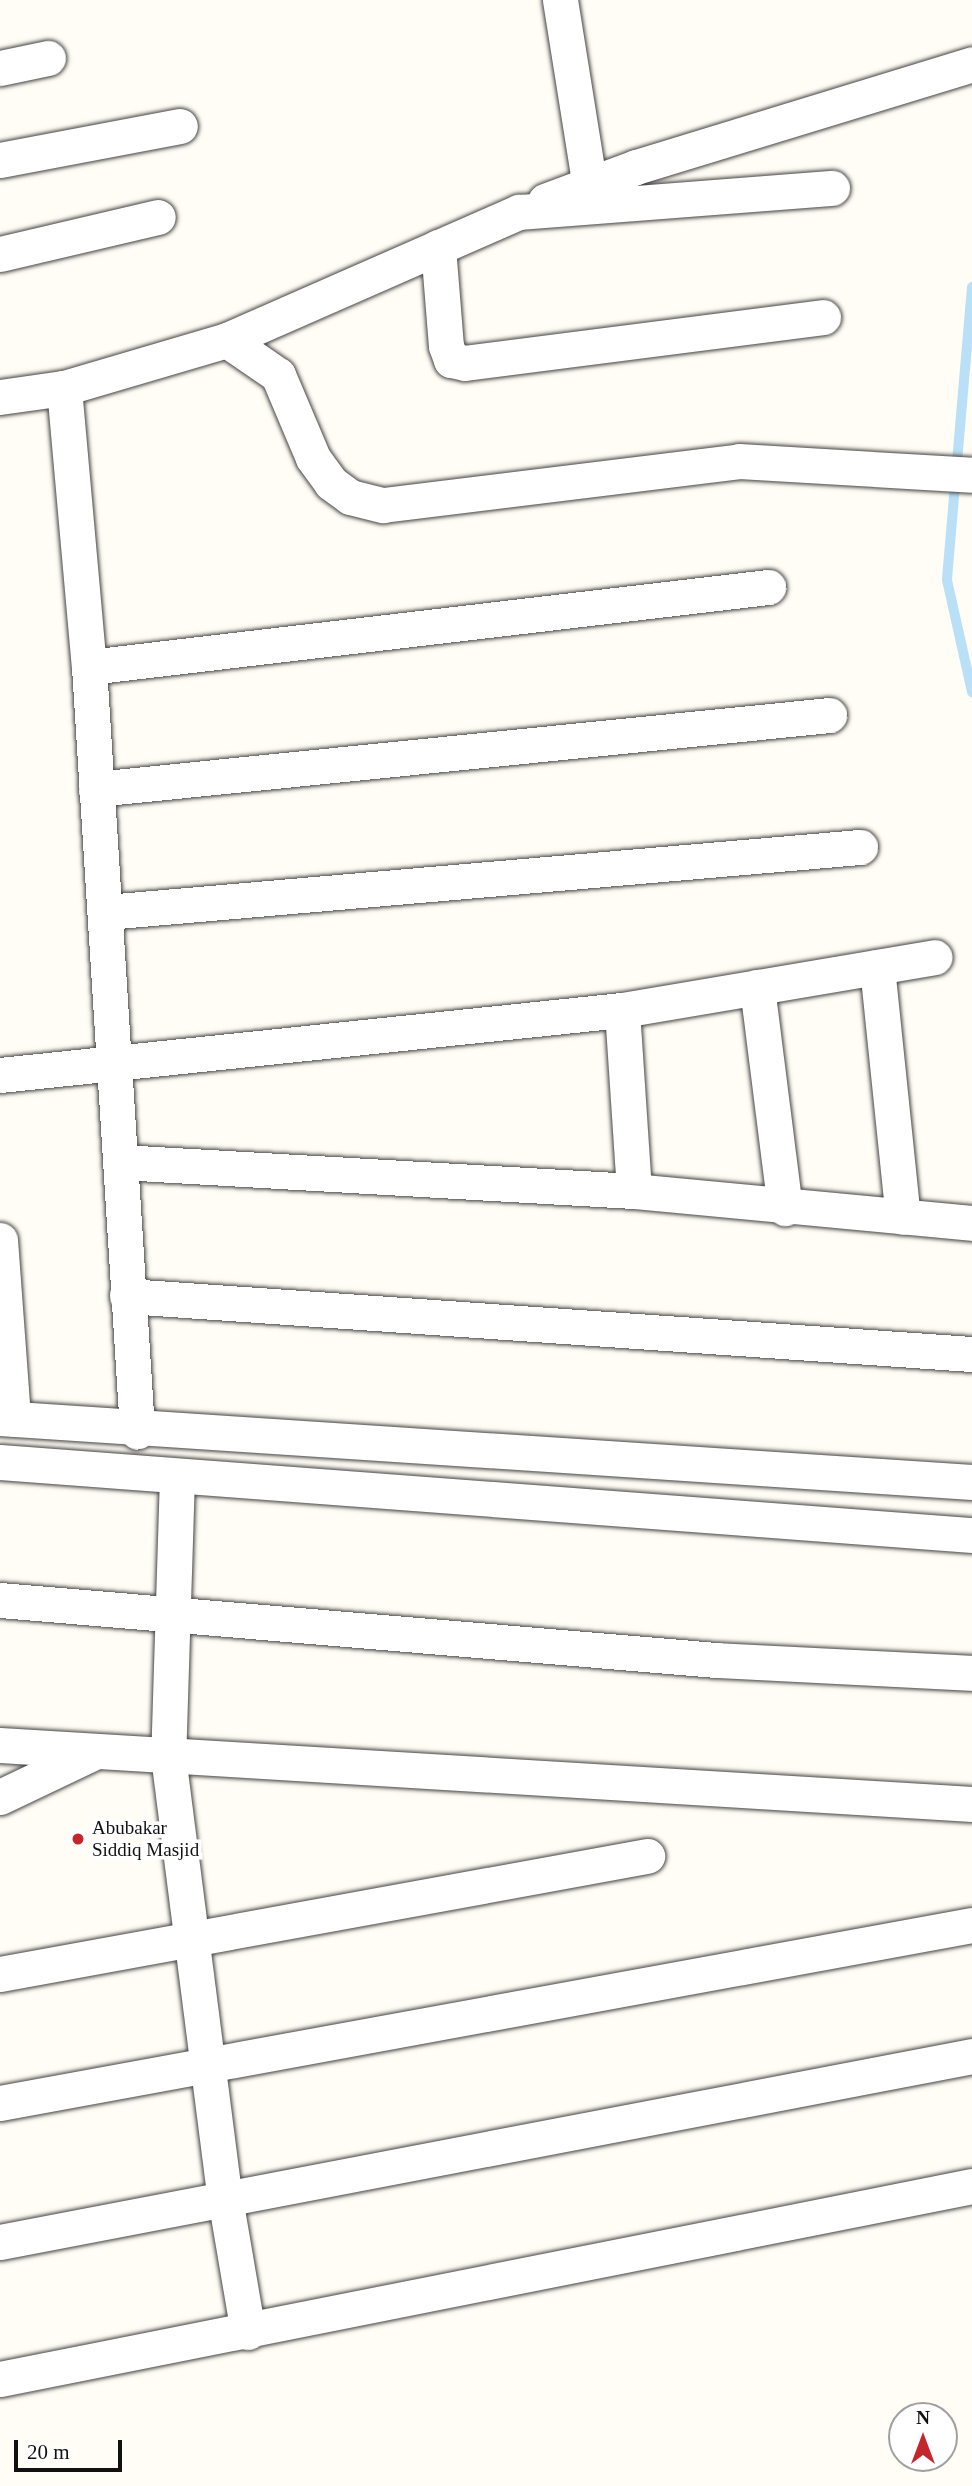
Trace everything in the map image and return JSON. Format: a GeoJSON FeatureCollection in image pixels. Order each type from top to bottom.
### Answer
{"type":"FeatureCollection","features":[{"type":"Feature","properties":{"kind":"street"},"geometry":{"type":"LineString","coordinates":[[560,0],[589,182]]}},
{"type":"Feature","properties":{"kind":"street"},"geometry":{"type":"LineString","coordinates":[[0,68],[48,58]]}},
{"type":"Feature","properties":{"kind":"street"},"geometry":{"type":"LineString","coordinates":[[0,397],[64,388],[227,340],[589,182],[972,64]]}},
{"type":"Feature","properties":{"kind":"street"},"geometry":{"type":"LineString","coordinates":[[0,160],[180,126]]}},
{"type":"Feature","properties":{"kind":"street"},"geometry":{"type":"LineString","coordinates":[[519,212],[832,188]]}},
{"type":"Feature","properties":{"kind":"street"},"geometry":{"type":"LineString","coordinates":[[0,254],[158,217]]}},
{"type":"Feature","properties":{"kind":"street"},"geometry":{"type":"LineString","coordinates":[[438,247],[446,346],[451,360],[465,363],[823,317]]}},
{"type":"Feature","properties":{"kind":"street"},"geometry":{"type":"LineString","coordinates":[[227,340],[278,375],[313,458],[331,483],[350,497],[383,505],[739,461],[885,466],[972,475]]}},
{"type":"Feature","properties":{"kind":"street"},"geometry":{"type":"LineString","coordinates":[[64,388],[89,667],[137,1431]]}},
{"type":"Feature","properties":{"kind":"street"},"geometry":{"type":"LineString","coordinates":[[89,667],[768,587]]}},
{"type":"Feature","properties":{"kind":"street"},"geometry":{"type":"LineString","coordinates":[[96,789],[829,715]]}},
{"type":"Feature","properties":{"kind":"street"},"geometry":{"type":"LineString","coordinates":[[106,912],[860,847]]}},
{"type":"Feature","properties":{"kind":"street"},"geometry":{"type":"LineString","coordinates":[[0,1075],[622,1010],[935,957]]}},
{"type":"Feature","properties":{"kind":"street"},"geometry":{"type":"LineString","coordinates":[[877,967],[903,1217]]}},
{"type":"Feature","properties":{"kind":"street"},"geometry":{"type":"LineString","coordinates":[[757,987],[785,1208]]}},
{"type":"Feature","properties":{"kind":"street"},"geometry":{"type":"LineString","coordinates":[[622,1010],[634,1191]]}},
{"type":"Feature","properties":{"kind":"street"},"geometry":{"type":"LineString","coordinates":[[120,1162],[634,1191],[785,1208],[972,1223]]}},
{"type":"Feature","properties":{"kind":"street"},"geometry":{"type":"LineString","coordinates":[[0,1240],[7,1419],[137,1431],[972,1482]]}},
{"type":"Feature","properties":{"kind":"street"},"geometry":{"type":"LineString","coordinates":[[127,1296],[972,1354]]}},
{"type":"Feature","properties":{"kind":"street"},"geometry":{"type":"LineString","coordinates":[[0,1462],[972,1535]]}},
{"type":"Feature","properties":{"kind":"street"},"geometry":{"type":"LineString","coordinates":[[177,1476],[175,1613],[168,1756],[225,2198],[248,2332]]}},
{"type":"Feature","properties":{"kind":"street"},"geometry":{"type":"LineString","coordinates":[[0,1600],[716,1660],[972,1673]]}},
{"type":"Feature","properties":{"kind":"street"},"geometry":{"type":"LineString","coordinates":[[0,1745],[90,1754],[168,1756],[972,1804]]}},
{"type":"Feature","properties":{"kind":"street"},"geometry":{"type":"LineString","coordinates":[[0,1797],[90,1754]]}},
{"type":"Feature","properties":{"kind":"street"},"geometry":{"type":"LineString","coordinates":[[1,1970],[192,1941],[647,1856]]}},
{"type":"Feature","properties":{"kind":"street"},"geometry":{"type":"LineString","coordinates":[[0,2103],[972,1925]]}},
{"type":"Feature","properties":{"kind":"street"},"geometry":{"type":"LineString","coordinates":[[0,2242],[972,2056]]}},
{"type":"Feature","properties":{"kind":"street"},"geometry":{"type":"LineString","coordinates":[[0,2379],[248,2332],[972,2186]]}},
{"type":"Feature","properties":{"kind":"waterway"},"geometry":{"type":"LineString","coordinates":[[972,287],[947,580],[972,692]]}},
{"type":"Feature","properties":{"kind":"place","name":"Abubakar Siddiq Masjid"},"geometry":{"type":"Point","coordinates":[78,1839]}}]}
